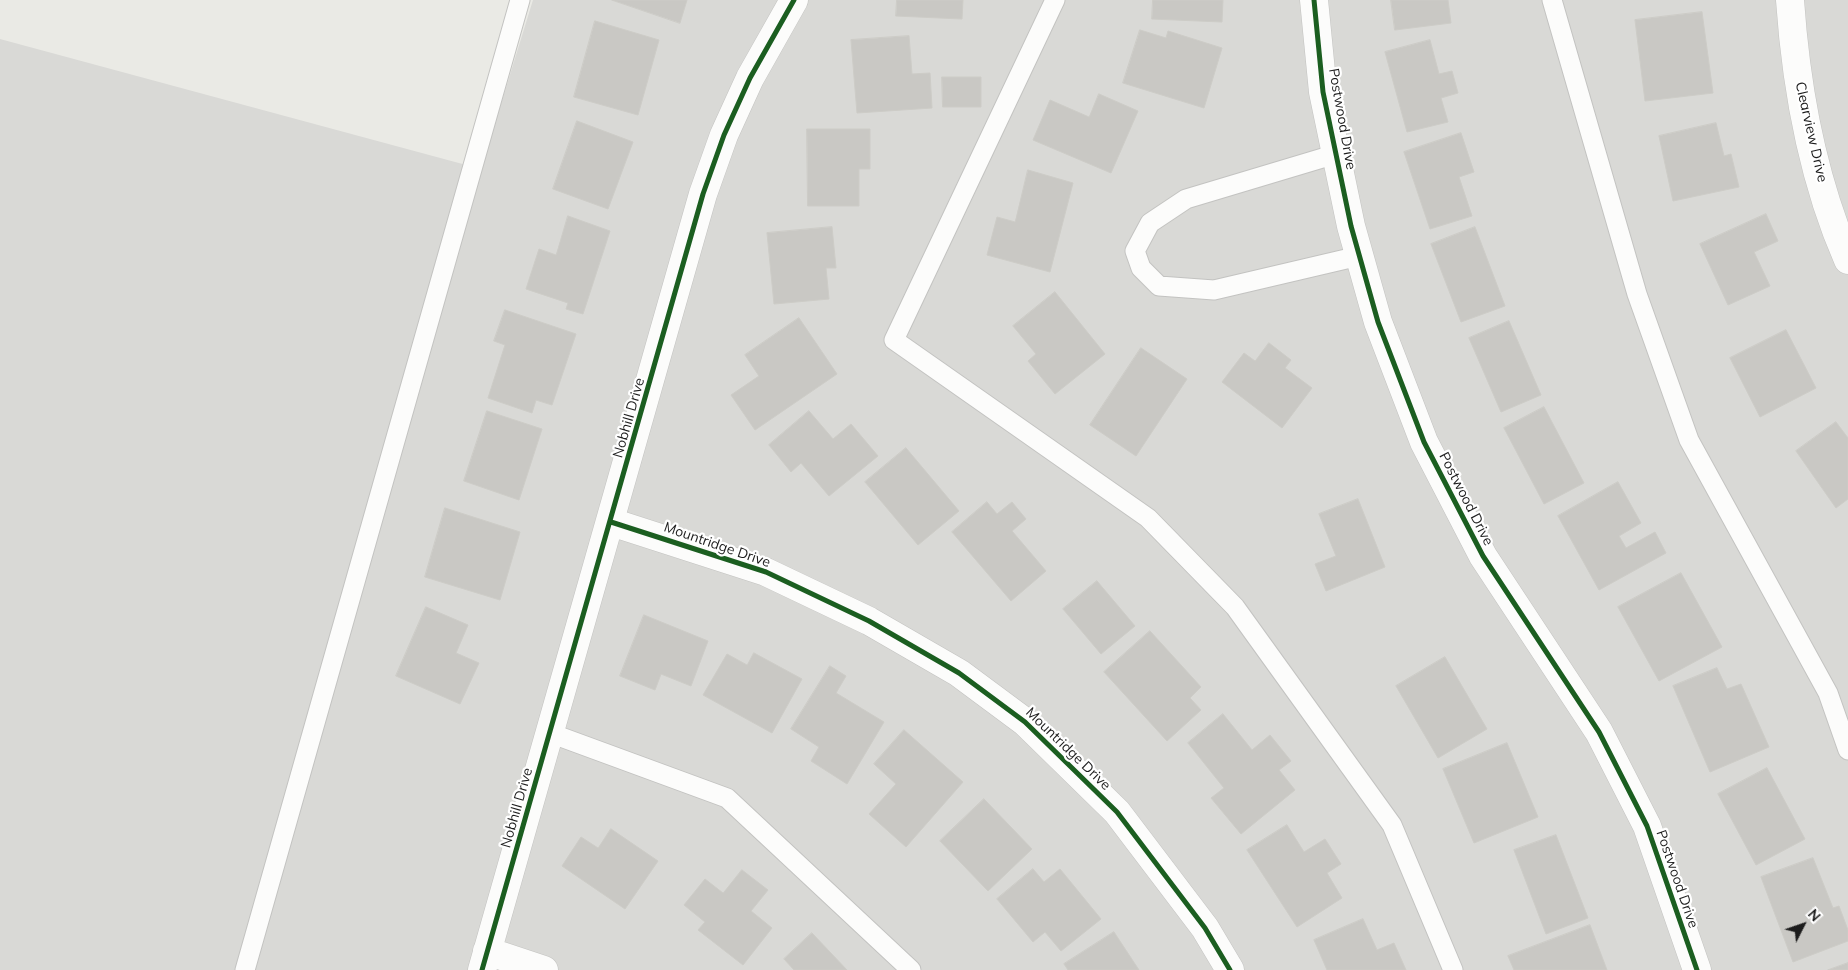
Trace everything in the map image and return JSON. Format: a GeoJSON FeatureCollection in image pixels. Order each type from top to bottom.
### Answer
{"type":"FeatureCollection","features":[{"type":"Feature","properties":{"kind":"street","name":"Nobhill Drive"},"geometry":{"type":"LineString","coordinates":[[484,960],[704,194],[715,160],[750,78],[794,0]]}},
{"type":"Feature","properties":{"kind":"street","name":"Postwood Drive"},"geometry":{"type":"LineString","coordinates":[[1314,0],[1323,92],[1359,256],[1378,322],[1424,442],[1483,556],[1599,732],[1647,826],[1697,970]]}},
{"type":"Feature","properties":{"kind":"street","name":"Clearview Drive"},"geometry":{"type":"LineString","coordinates":[[1790,0],[1793,45],[1814,156],[1848,260]]}},
{"type":"Feature","properties":{"kind":"street","name":"Mountridge Drive"},"geometry":{"type":"LineString","coordinates":[[611,522],[766,572],[869,621],[959,673],[1025,722],[1117,812],[1205,928],[1230,970]]}},
{"type":"Feature","properties":{"kind":"street"},"geometry":{"type":"LineString","coordinates":[[484,960],[544,970]]}},
{"type":"Feature","properties":{"kind":"lane"},"geometry":{"type":"LineString","coordinates":[[245,970],[520,0]]}},
{"type":"Feature","properties":{"kind":"lane"},"geometry":{"type":"LineString","coordinates":[[1055,0],[894,340],[1148,518],[1235,607],[1392,825],[1453,970]]}},
{"type":"Feature","properties":{"kind":"lane"},"geometry":{"type":"LineString","coordinates":[[1552,0],[1637,294],[1689,440],[1828,693],[1848,750]]}},
{"type":"Feature","properties":{"kind":"lane"},"geometry":{"type":"LineString","coordinates":[[1336,154],[1186,200],[1150,223],[1135,251],[1141,268],[1160,286],[1214,290],[1359,256]]}},
{"type":"Feature","properties":{"kind":"lane"},"geometry":{"type":"LineString","coordinates":[[550,733],[727,798],[911,970]]}},
{"type":"Feature","properties":{"kind":"shaded area"},"geometry":{"type":"Polygon","coordinates":[[[533,0],[1848,0],[1848,970],[0,970],[0,39],[481,169],[533,0]]]}},
{"type":"Feature","properties":{"kind":"building"},"geometry":{"type":"Polygon","coordinates":[[[612,0],[687,0],[680,23],[612,0]]]}},
{"type":"Feature","properties":{"kind":"building"},"geometry":{"type":"Polygon","coordinates":[[[897,0],[963,0],[962,19],[896,16],[897,0]]]}},
{"type":"Feature","properties":{"kind":"building"},"geometry":{"type":"Polygon","coordinates":[[[1153,0],[1223,0],[1222,22],[1152,19],[1153,0]]]}},
{"type":"Feature","properties":{"kind":"building"},"geometry":{"type":"Polygon","coordinates":[[[1391,0],[1448,0],[1451,23],[1395,30],[1391,0]]]}},
{"type":"Feature","properties":{"kind":"building"},"geometry":{"type":"Polygon","coordinates":[[[1702,12],[1713,93],[1645,101],[1635,20],[1702,12]]]}},
{"type":"Feature","properties":{"kind":"building"},"geometry":{"type":"Polygon","coordinates":[[[595,21],[659,40],[638,115],[574,97],[595,21]]]}},
{"type":"Feature","properties":{"kind":"building"},"geometry":{"type":"Polygon","coordinates":[[[1140,30],[1166,38],[1168,31],[1222,48],[1204,108],[1123,83],[1140,30]]]}},
{"type":"Feature","properties":{"kind":"building"},"geometry":{"type":"Polygon","coordinates":[[[909,36],[912,74],[930,73],[932,108],[857,113],[851,40],[909,36]]]}},
{"type":"Feature","properties":{"kind":"building"},"geometry":{"type":"Polygon","coordinates":[[[1430,40],[1439,74],[1452,71],[1458,93],[1441,98],[1448,122],[1407,132],[1385,52],[1430,40]]]}},
{"type":"Feature","properties":{"kind":"building"},"geometry":{"type":"Polygon","coordinates":[[[942,77],[981,77],[981,107],[943,107],[942,77]]]}},
{"type":"Feature","properties":{"kind":"building"},"geometry":{"type":"Polygon","coordinates":[[[1099,94],[1138,111],[1111,173],[1033,140],[1050,100],[1089,117],[1099,94]]]}},
{"type":"Feature","properties":{"kind":"building"},"geometry":{"type":"Polygon","coordinates":[[[577,121],[633,142],[608,209],[553,189],[577,121]]]}},
{"type":"Feature","properties":{"kind":"building"},"geometry":{"type":"Polygon","coordinates":[[[1716,123],[1724,156],[1731,154],[1739,187],[1673,201],[1659,136],[1716,123]]]}},
{"type":"Feature","properties":{"kind":"building"},"geometry":{"type":"Polygon","coordinates":[[[807,129],[870,129],[870,169],[859,169],[859,206],[808,206],[807,129]]]}},
{"type":"Feature","properties":{"kind":"building"},"geometry":{"type":"Polygon","coordinates":[[[1461,133],[1474,172],[1459,177],[1472,216],[1430,229],[1404,152],[1461,133]]]}},
{"type":"Feature","properties":{"kind":"building"},"geometry":{"type":"Polygon","coordinates":[[[1028,170],[1073,183],[1050,272],[987,255],[997,217],[1015,222],[1028,170]]]}},
{"type":"Feature","properties":{"kind":"building"},"geometry":{"type":"Polygon","coordinates":[[[1766,214],[1778,241],[1754,252],[1770,286],[1728,305],[1700,244],[1766,214]]]}},
{"type":"Feature","properties":{"kind":"building"},"geometry":{"type":"Polygon","coordinates":[[[568,216],[610,231],[583,314],[566,309],[568,303],[526,289],[539,249],[556,255],[568,216]]]}},
{"type":"Feature","properties":{"kind":"building"},"geometry":{"type":"Polygon","coordinates":[[[832,227],[836,268],[826,268],[829,299],[774,304],[767,233],[832,227]]]}},
{"type":"Feature","properties":{"kind":"building"},"geometry":{"type":"Polygon","coordinates":[[[1475,227],[1505,306],[1461,322],[1431,244],[1475,227]]]}},
{"type":"Feature","properties":{"kind":"building"},"geometry":{"type":"Polygon","coordinates":[[[1055,292],[1105,354],[1055,394],[1028,361],[1036,354],[1013,326],[1055,292]]]}},
{"type":"Feature","properties":{"kind":"building"},"geometry":{"type":"Polygon","coordinates":[[[505,310],[576,334],[552,405],[536,400],[532,413],[488,398],[505,345],[494,341],[505,310]]]}},
{"type":"Feature","properties":{"kind":"building"},"geometry":{"type":"Polygon","coordinates":[[[799,318],[837,374],[755,430],[731,395],[759,376],[745,355],[799,318]]]}},
{"type":"Feature","properties":{"kind":"building"},"geometry":{"type":"Polygon","coordinates":[[[1509,321],[1541,395],[1501,412],[1469,338],[1509,321]]]}},
{"type":"Feature","properties":{"kind":"building"},"geometry":{"type":"Polygon","coordinates":[[[1786,330],[1816,388],[1760,417],[1730,358],[1786,330]]]}},
{"type":"Feature","properties":{"kind":"building"},"geometry":{"type":"Polygon","coordinates":[[[1269,343],[1291,360],[1285,368],[1312,388],[1282,428],[1222,382],[1244,353],[1255,361],[1269,343]]]}},
{"type":"Feature","properties":{"kind":"building"},"geometry":{"type":"Polygon","coordinates":[[[1141,348],[1187,379],[1136,456],[1090,425],[1141,348]]]}},
{"type":"Feature","properties":{"kind":"building"},"geometry":{"type":"Polygon","coordinates":[[[1544,407],[1584,483],[1544,504],[1504,428],[1544,407]]]}},
{"type":"Feature","properties":{"kind":"building"},"geometry":{"type":"Polygon","coordinates":[[[487,411],[542,429],[519,500],[464,481],[487,411]]]}},
{"type":"Feature","properties":{"kind":"building"},"geometry":{"type":"Polygon","coordinates":[[[809,411],[833,439],[851,424],[878,456],[829,496],[801,463],[791,472],[769,445],[809,411]]]}},
{"type":"Feature","properties":{"kind":"building"},"geometry":{"type":"Polygon","coordinates":[[[1836,422],[1848,438],[1848,499],[1836,508],[1796,451],[1836,422]]]}},
{"type":"Feature","properties":{"kind":"building"},"geometry":{"type":"Polygon","coordinates":[[[906,448],[959,511],[918,545],[865,482],[906,448]]]}},
{"type":"Feature","properties":{"kind":"building"},"geometry":{"type":"Polygon","coordinates":[[[1618,482],[1641,523],[1619,536],[1626,548],[1655,532],[1666,553],[1599,590],[1558,516],[1618,482]]]}},
{"type":"Feature","properties":{"kind":"building"},"geometry":{"type":"Polygon","coordinates":[[[1358,499],[1385,567],[1326,591],[1315,564],[1336,556],[1319,514],[1358,499]]]}},
{"type":"Feature","properties":{"kind":"building"},"geometry":{"type":"Polygon","coordinates":[[[987,502],[997,514],[1012,502],[1026,519],[1012,531],[1046,571],[1011,601],[952,532],[987,502]]]}},
{"type":"Feature","properties":{"kind":"building"},"geometry":{"type":"Polygon","coordinates":[[[445,508],[520,532],[500,600],[425,577],[445,508]]]}},
{"type":"Feature","properties":{"kind":"building"},"geometry":{"type":"Polygon","coordinates":[[[1681,573],[1722,647],[1659,681],[1618,607],[1681,573]]]}},
{"type":"Feature","properties":{"kind":"building"},"geometry":{"type":"Polygon","coordinates":[[[1097,581],[1135,626],[1101,654],[1063,609],[1097,581]]]}},
{"type":"Feature","properties":{"kind":"building"},"geometry":{"type":"Polygon","coordinates":[[[426,607],[468,625],[456,653],[479,663],[460,704],[396,676],[426,607]]]}},
{"type":"Feature","properties":{"kind":"building"},"geometry":{"type":"Polygon","coordinates":[[[644,615],[708,641],[691,686],[661,674],[655,690],[620,676],[644,615]]]}},
{"type":"Feature","properties":{"kind":"building"},"geometry":{"type":"Polygon","coordinates":[[[1150,631],[1201,687],[1190,698],[1201,710],[1167,741],[1104,672],[1150,631]]]}},
{"type":"Feature","properties":{"kind":"building"},"geometry":{"type":"Polygon","coordinates":[[[754,653],[802,679],[772,733],[703,695],[727,654],[747,665],[754,653]]]}},
{"type":"Feature","properties":{"kind":"building"},"geometry":{"type":"Polygon","coordinates":[[[1445,657],[1487,729],[1438,758],[1396,686],[1445,657]]]}},
{"type":"Feature","properties":{"kind":"building"},"geometry":{"type":"Polygon","coordinates":[[[830,666],[846,676],[836,693],[884,722],[847,784],[811,761],[819,747],[791,729],[830,666]]]}},
{"type":"Feature","properties":{"kind":"building"},"geometry":{"type":"Polygon","coordinates":[[[1717,668],[1727,689],[1741,684],[1769,747],[1710,772],[1673,686],[1717,668]]]}},
{"type":"Feature","properties":{"kind":"building"},"geometry":{"type":"Polygon","coordinates":[[[1223,714],[1252,750],[1270,735],[1291,761],[1279,770],[1295,790],[1241,834],[1211,798],[1224,788],[1188,743],[1223,714]]]}},
{"type":"Feature","properties":{"kind":"building"},"geometry":{"type":"Polygon","coordinates":[[[904,730],[963,782],[906,847],[869,814],[896,784],[874,764],[904,730]]]}},
{"type":"Feature","properties":{"kind":"building"},"geometry":{"type":"Polygon","coordinates":[[[1507,743],[1538,817],[1474,843],[1443,769],[1507,743]]]}},
{"type":"Feature","properties":{"kind":"building"},"geometry":{"type":"Polygon","coordinates":[[[1767,768],[1805,839],[1756,865],[1718,794],[1767,768]]]}},
{"type":"Feature","properties":{"kind":"building"},"geometry":{"type":"Polygon","coordinates":[[[984,799],[1032,849],[988,891],[940,841],[984,799]]]}},
{"type":"Feature","properties":{"kind":"building"},"geometry":{"type":"Polygon","coordinates":[[[1287,825],[1304,852],[1325,839],[1341,864],[1327,873],[1342,898],[1297,927],[1247,850],[1287,825]]]}},
{"type":"Feature","properties":{"kind":"building"},"geometry":{"type":"Polygon","coordinates":[[[611,829],[658,861],[625,909],[562,866],[581,837],[598,848],[611,829]]]}},
{"type":"Feature","properties":{"kind":"building"},"geometry":{"type":"Polygon","coordinates":[[[1556,835],[1588,918],[1546,934],[1514,850],[1556,835]]]}},
{"type":"Feature","properties":{"kind":"building"},"geometry":{"type":"Polygon","coordinates":[[[1813,858],[1833,908],[1839,906],[1848,930],[1848,941],[1793,962],[1761,877],[1813,858]]]}},
{"type":"Feature","properties":{"kind":"building"},"geometry":{"type":"Polygon","coordinates":[[[1033,869],[1044,882],[1060,869],[1101,919],[1061,951],[1045,932],[1033,942],[997,899],[1033,869]]]}},
{"type":"Feature","properties":{"kind":"building"},"geometry":{"type":"Polygon","coordinates":[[[742,870],[768,890],[751,911],[772,928],[743,965],[698,930],[705,922],[684,905],[705,879],[723,893],[742,870]]]}},
{"type":"Feature","properties":{"kind":"building"},"geometry":{"type":"Polygon","coordinates":[[[1363,919],[1377,950],[1394,943],[1406,970],[1327,970],[1314,940],[1363,919]]]}},
{"type":"Feature","properties":{"kind":"building"},"geometry":{"type":"Polygon","coordinates":[[[1590,925],[1607,970],[1514,970],[1508,956],[1590,925]]]}},
{"type":"Feature","properties":{"kind":"building"},"geometry":{"type":"Polygon","coordinates":[[[1114,932],[1139,970],[1068,970],[1064,964],[1114,932]]]}},
{"type":"Feature","properties":{"kind":"building"},"geometry":{"type":"Polygon","coordinates":[[[812,933],[847,970],[794,970],[784,959],[812,933]]]}},
{"type":"Feature","properties":{"kind":"building"},"geometry":{"type":"Polygon","coordinates":[[[1848,963],[1848,970],[1828,970],[1848,963]]]}},
{"type":"Feature","properties":{"kind":"cycle path"},"geometry":{"type":"LineString","coordinates":[[482,970],[703,194],[724,135],[750,78],[794,0]]}},
{"type":"Feature","properties":{"kind":"cycle path"},"geometry":{"type":"LineString","coordinates":[[1314,0],[1323,92],[1351,226],[1378,322],[1424,442],[1483,556],[1599,732],[1647,826],[1697,970]]}},
{"type":"Feature","properties":{"kind":"cycle path"},"geometry":{"type":"LineString","coordinates":[[611,522],[766,572],[869,621],[959,673],[1025,722],[1117,812],[1205,928],[1230,970]]}}]}
